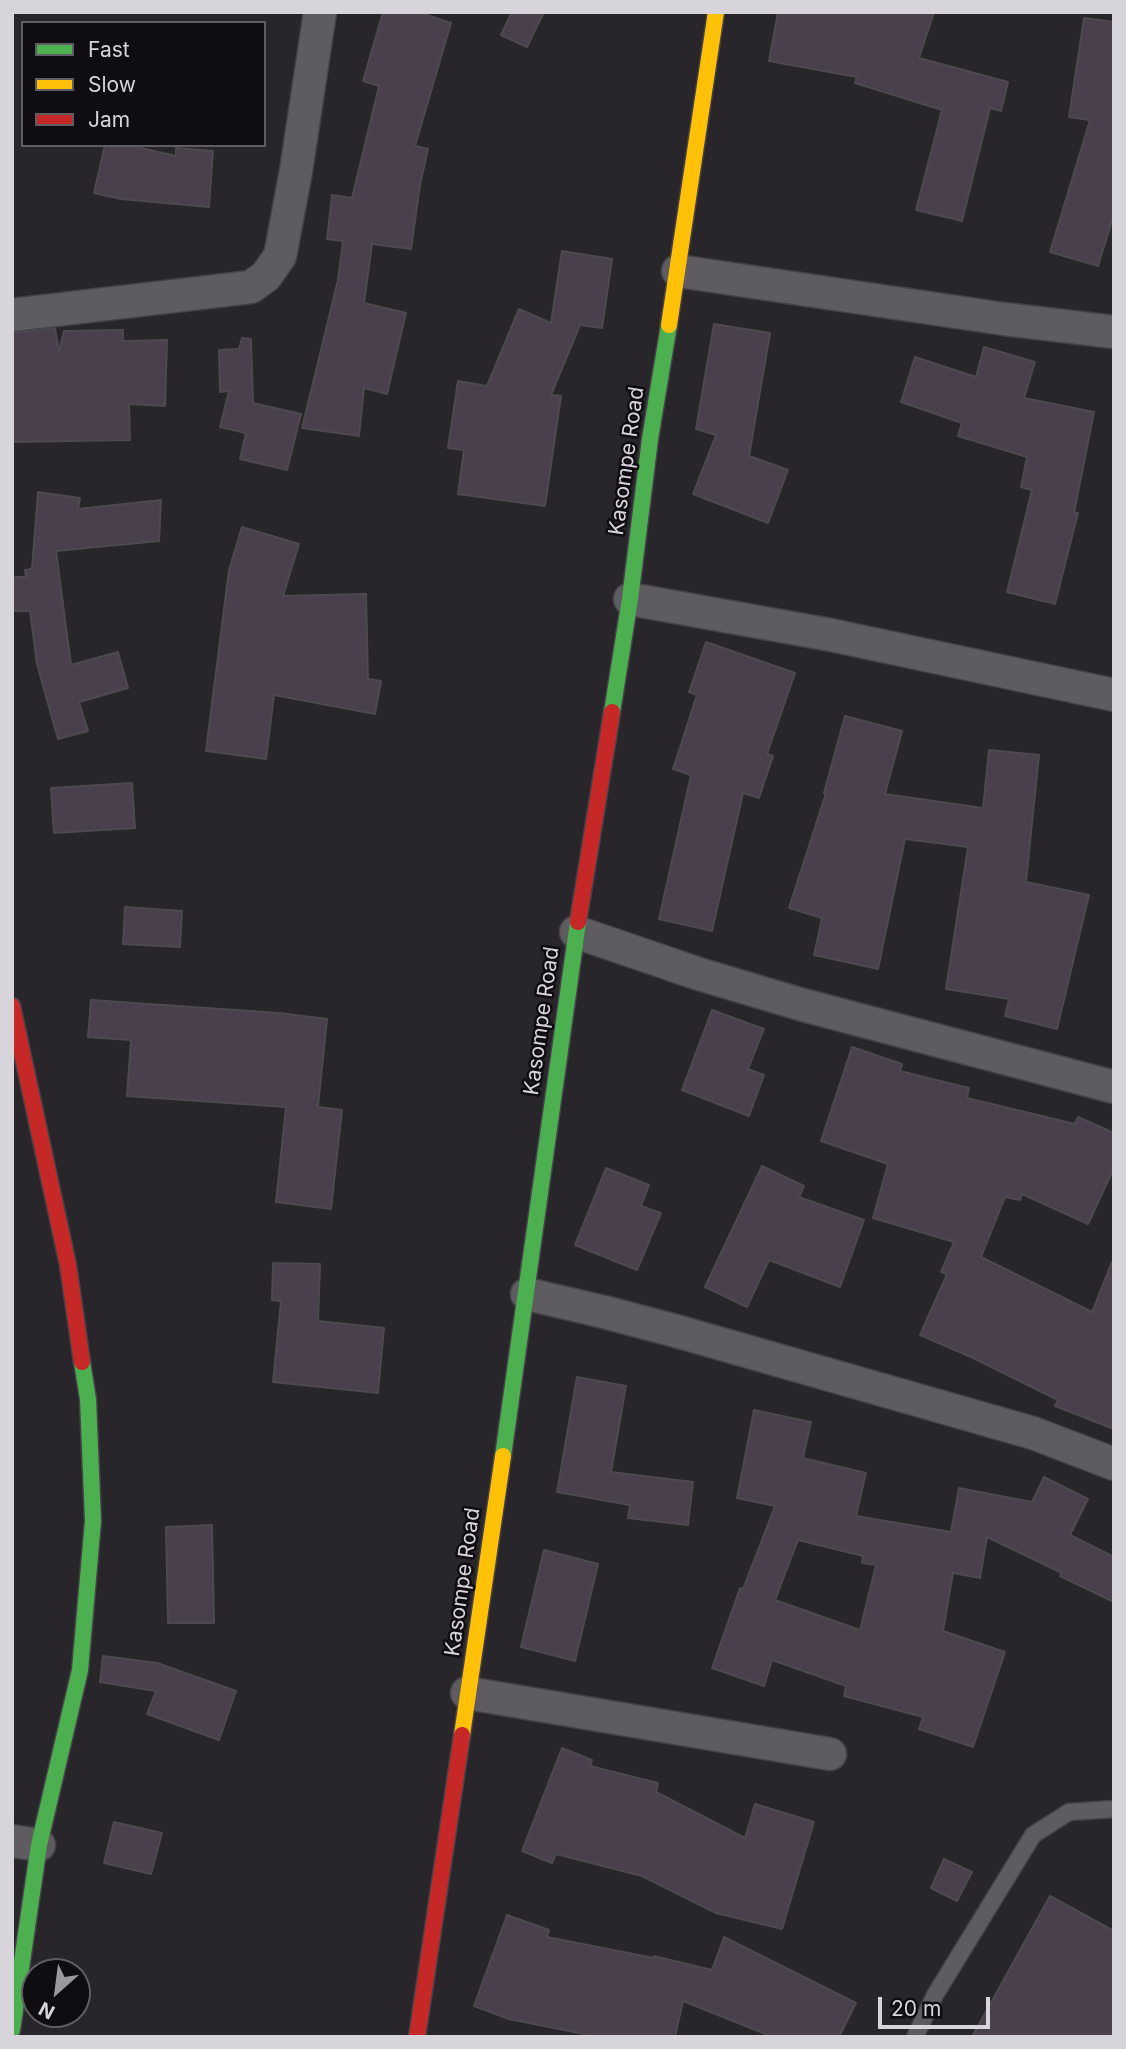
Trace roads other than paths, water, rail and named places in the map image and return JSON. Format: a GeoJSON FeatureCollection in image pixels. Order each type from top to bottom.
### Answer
{"type":"FeatureCollection","features":[{"type":"Feature","properties":{"kind":"street"},"geometry":{"type":"LineString","coordinates":[[12,315],[251,287],[266,276],[280,256],[320,12]]}},
{"type":"Feature","properties":{"kind":"street","name":"Kasompe Road"},"geometry":{"type":"LineString","coordinates":[[417,2037],[527,1294],[576,932],[629,599],[650,439],[716,12]]}},
{"type":"Feature","properties":{"kind":"street"},"geometry":{"type":"LineString","coordinates":[[678,271],[1004,319],[1114,332]]}},
{"type":"Feature","properties":{"kind":"street"},"geometry":{"type":"LineString","coordinates":[[629,599],[831,635],[1114,695]]}},
{"type":"Feature","properties":{"kind":"street"},"geometry":{"type":"LineString","coordinates":[[576,932],[699,974],[803,1005],[1114,1087]]}},
{"type":"Feature","properties":{"kind":"street"},"geometry":{"type":"LineString","coordinates":[[12,1006],[70,1279],[88,1399],[93,1521],[80,1670],[26,1843],[12,2029]]}},
{"type":"Feature","properties":{"kind":"street"},"geometry":{"type":"LineString","coordinates":[[527,1294],[676,1331],[1033,1433],[1114,1464]]}},
{"type":"Feature","properties":{"kind":"street"},"geometry":{"type":"LineString","coordinates":[[467,1693],[830,1754]]}},
{"type":"Feature","properties":{"kind":"lane"},"geometry":{"type":"LineString","coordinates":[[915,2037],[935,1995],[1034,1835],[1069,1812],[1114,1809]]}}]}
